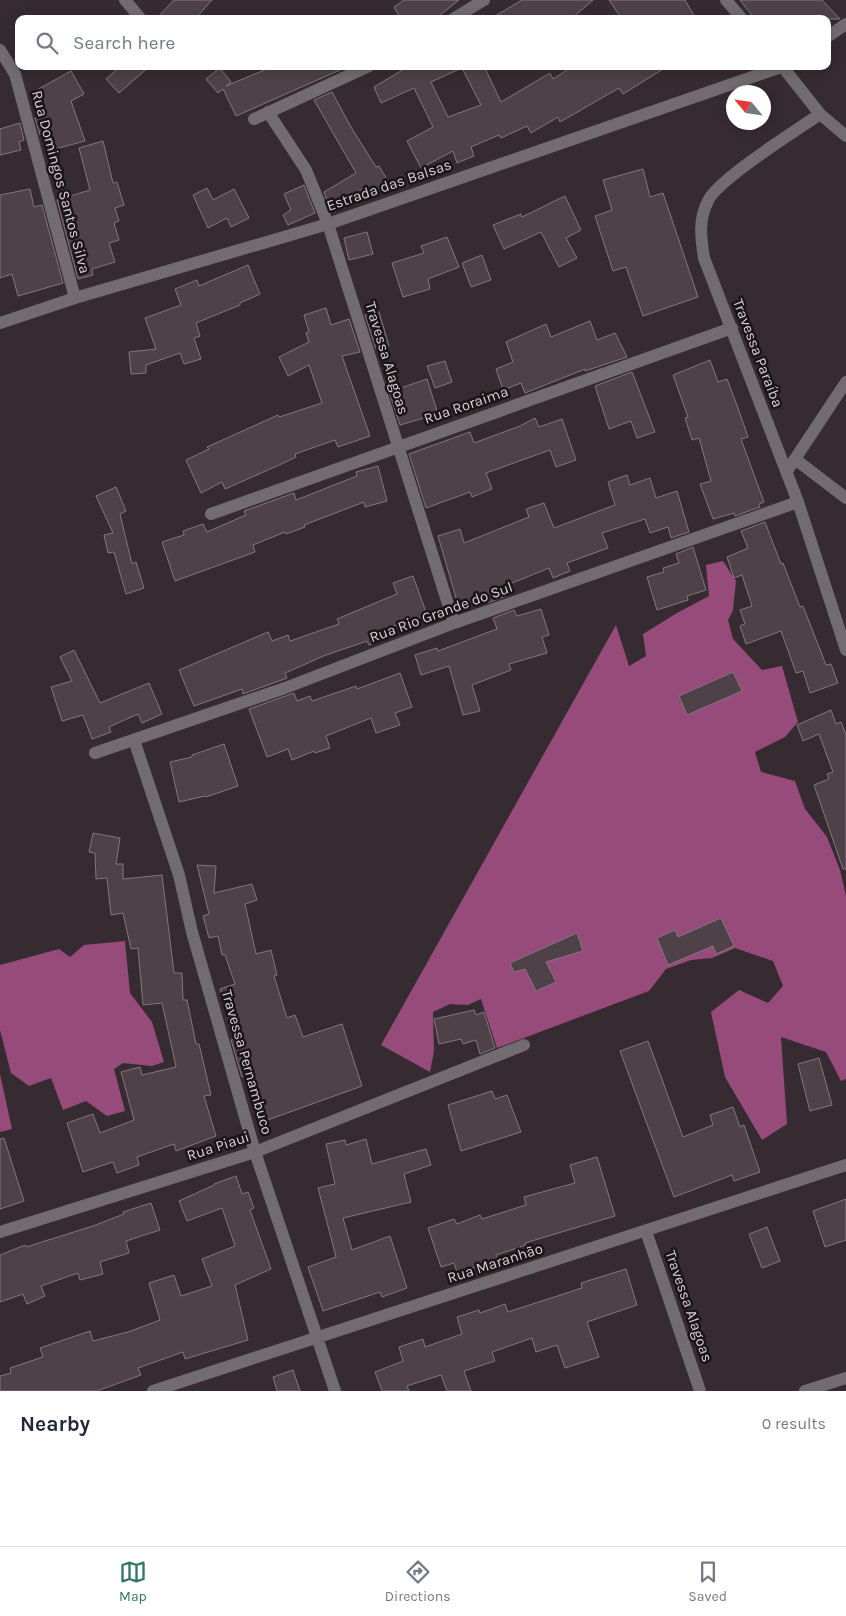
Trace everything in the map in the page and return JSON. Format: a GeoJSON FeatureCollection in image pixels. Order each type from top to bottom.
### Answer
{"type":"FeatureCollection","features":[{"type":"Feature","properties":{"kind":"street"},"geometry":{"type":"LineString","coordinates":[[125,0],[138,15]]}},
{"type":"Feature","properties":{"kind":"street"},"geometry":{"type":"LineString","coordinates":[[460,15],[484,0]]}},
{"type":"Feature","properties":{"kind":"street"},"geometry":{"type":"LineString","coordinates":[[726,0],[739,15]]}},
{"type":"Feature","properties":{"kind":"street"},"geometry":{"type":"LineString","coordinates":[[831,34],[846,24]]}},
{"type":"Feature","properties":{"kind":"street","name":"Rua Domingos Santos Silva"},"geometry":{"type":"LineString","coordinates":[[0,50],[16,74],[75,298]]}},
{"type":"Feature","properties":{"kind":"street"},"geometry":{"type":"LineString","coordinates":[[254,119],[360,70]]}},
{"type":"Feature","properties":{"kind":"street","name":"Estrada das Balsas"},"geometry":{"type":"LineString","coordinates":[[0,322],[75,298],[328,224],[774,70]]}},
{"type":"Feature","properties":{"kind":"street"},"geometry":{"type":"LineString","coordinates":[[785,70],[820,114],[846,136]]}},
{"type":"Feature","properties":{"kind":"street","name":"Travessa Alagoas"},"geometry":{"type":"LineString","coordinates":[[268,112],[306,170],[328,224],[454,623]]}},
{"type":"Feature","properties":{"kind":"street","name":"Travessa Paraíba"},"geometry":{"type":"LineString","coordinates":[[820,114],[721,184],[708,201],[700,228],[704,258],[787,471],[846,650]]}},
{"type":"Feature","properties":{"kind":"street","name":"Rua Roraima"},"geometry":{"type":"LineString","coordinates":[[211,514],[732,328]]}},
{"type":"Feature","properties":{"kind":"street"},"geometry":{"type":"LineString","coordinates":[[787,471],[846,382]]}},
{"type":"Feature","properties":{"kind":"street"},"geometry":{"type":"LineString","coordinates":[[795,459],[846,498]]}},
{"type":"Feature","properties":{"kind":"street","name":"Rua Rio Grande do Sul"},"geometry":{"type":"LineString","coordinates":[[95,753],[285,688],[454,623],[798,502]]}},
{"type":"Feature","properties":{"kind":"street","name":"Travessa Pernambuco"},"geometry":{"type":"LineString","coordinates":[[134,740],[179,875],[192,932],[256,1152],[334,1391]]}},
{"type":"Feature","properties":{"kind":"street","name":"Rua Piaui"},"geometry":{"type":"LineString","coordinates":[[0,1232],[256,1152],[524,1045]]}},
{"type":"Feature","properties":{"kind":"street","name":"Rua Maranhão"},"geometry":{"type":"LineString","coordinates":[[153,1391],[846,1165]]}},
{"type":"Feature","properties":{"kind":"street","name":"Travessa Alagoas"},"geometry":{"type":"LineString","coordinates":[[646,1231],[700,1391]]}},
{"type":"Feature","properties":{"kind":"street"},"geometry":{"type":"LineString","coordinates":[[805,1391],[846,1378]]}},
{"type":"Feature","properties":{"kind":"shaded area"},"geometry":{"type":"Polygon","coordinates":[[[723,561],[736,581],[733,610],[728,620],[733,639],[762,670],[782,666],[798,722],[785,737],[755,752],[761,772],[795,781],[805,809],[827,837],[840,870],[846,896],[846,1079],[841,1081],[826,1052],[781,1037],[787,1124],[762,1140],[725,1077],[711,1012],[739,990],[768,1003],[783,986],[773,961],[735,948],[712,958],[691,960],[666,969],[649,991],[497,1048],[481,999],[468,1005],[450,1004],[433,1012],[434,1051],[430,1072],[381,1045],[616,625],[629,666],[646,656],[643,634],[709,596],[706,565],[723,561]]]}},
{"type":"Feature","properties":{"kind":"shaded area"},"geometry":{"type":"Polygon","coordinates":[[[125,941],[130,993],[152,1022],[164,1062],[152,1066],[123,1063],[114,1069],[125,1111],[107,1116],[86,1101],[63,1110],[51,1078],[29,1086],[11,1073],[0,1030],[0,965],[59,949],[70,957],[84,945],[125,941]]]}},
{"type":"Feature","properties":{"kind":"shaded area"},"geometry":{"type":"Polygon","coordinates":[[[0,1074],[12,1129],[0,1132],[0,1074]]]}},
{"type":"Feature","properties":{"kind":"building"},"geometry":{"type":"Polygon","coordinates":[[[174,0],[212,0],[199,15],[160,15],[174,0]]]}},
{"type":"Feature","properties":{"kind":"building"},"geometry":{"type":"Polygon","coordinates":[[[404,0],[459,0],[440,15],[399,15],[394,7],[404,0]]]}},
{"type":"Feature","properties":{"kind":"building"},"geometry":{"type":"Polygon","coordinates":[[[522,0],[593,0],[576,15],[497,15],[522,0]]]}},
{"type":"Feature","properties":{"kind":"building"},"geometry":{"type":"Polygon","coordinates":[[[609,0],[685,0],[694,15],[619,15],[609,0]]]}},
{"type":"Feature","properties":{"kind":"building"},"geometry":{"type":"Polygon","coordinates":[[[740,0],[822,0],[840,19],[831,19],[831,15],[752,15],[740,0]]]}},
{"type":"Feature","properties":{"kind":"building"},"geometry":{"type":"Polygon","coordinates":[[[116,70],[145,70],[119,93],[106,79],[116,70]]]}},
{"type":"Feature","properties":{"kind":"building"},"geometry":{"type":"Polygon","coordinates":[[[217,70],[222,70],[231,82],[226,86],[264,70],[340,70],[236,116],[223,89],[218,93],[206,79],[217,70]]]}},
{"type":"Feature","properties":{"kind":"building"},"geometry":{"type":"Polygon","coordinates":[[[402,70],[458,70],[431,82],[448,117],[481,105],[463,70],[486,70],[501,102],[550,73],[553,79],[567,70],[662,70],[623,94],[619,88],[560,122],[558,117],[531,133],[527,126],[501,138],[499,135],[471,147],[474,156],[457,163],[453,151],[421,168],[407,141],[433,127],[414,88],[381,103],[374,87],[402,70]]]}},
{"type":"Feature","properties":{"kind":"building"},"geometry":{"type":"Polygon","coordinates":[[[71,71],[84,94],[71,101],[85,141],[55,149],[50,131],[40,135],[35,118],[47,114],[35,91],[71,71]]]}},
{"type":"Feature","properties":{"kind":"building"},"geometry":{"type":"Polygon","coordinates":[[[332,92],[376,167],[379,166],[389,183],[369,194],[365,188],[330,208],[324,192],[356,173],[314,100],[332,92]]]}},
{"type":"Feature","properties":{"kind":"building"},"geometry":{"type":"Polygon","coordinates":[[[20,123],[24,140],[19,142],[21,150],[0,155],[0,129],[20,123]]]}},
{"type":"Feature","properties":{"kind":"building"},"geometry":{"type":"Polygon","coordinates":[[[103,141],[113,183],[117,182],[124,205],[115,208],[119,221],[114,223],[119,240],[109,243],[115,262],[92,269],[93,275],[78,279],[57,200],[90,190],[79,148],[103,141]]]}},
{"type":"Feature","properties":{"kind":"building"},"geometry":{"type":"Polygon","coordinates":[[[643,169],[650,197],[663,193],[698,297],[643,316],[626,267],[613,271],[595,216],[612,210],[603,180],[643,169]]]}},
{"type":"Feature","properties":{"kind":"building"},"geometry":{"type":"Polygon","coordinates":[[[304,185],[315,213],[288,225],[283,215],[291,210],[284,194],[304,185]]]}},
{"type":"Feature","properties":{"kind":"building"},"geometry":{"type":"Polygon","coordinates":[[[207,188],[213,200],[234,189],[249,218],[231,227],[227,218],[208,228],[193,195],[207,188]]]}},
{"type":"Feature","properties":{"kind":"building"},"geometry":{"type":"Polygon","coordinates":[[[30,189],[34,207],[42,205],[63,283],[18,296],[12,274],[0,278],[0,195],[30,189]]]}},
{"type":"Feature","properties":{"kind":"building"},"geometry":{"type":"Polygon","coordinates":[[[565,196],[581,230],[566,238],[577,258],[559,267],[541,232],[504,249],[493,225],[521,214],[522,217],[565,196]]]}},
{"type":"Feature","properties":{"kind":"building"},"geometry":{"type":"Polygon","coordinates":[[[367,232],[373,254],[349,260],[344,238],[367,232]]]}},
{"type":"Feature","properties":{"kind":"building"},"geometry":{"type":"Polygon","coordinates":[[[447,237],[459,267],[428,279],[430,289],[403,297],[392,263],[424,253],[421,246],[447,237]]]}},
{"type":"Feature","properties":{"kind":"building"},"geometry":{"type":"Polygon","coordinates":[[[482,255],[491,280],[471,287],[462,263],[482,255]]]}},
{"type":"Feature","properties":{"kind":"building"},"geometry":{"type":"Polygon","coordinates":[[[248,265],[260,294],[240,303],[240,305],[196,323],[200,336],[194,338],[201,359],[184,364],[180,353],[146,365],[146,373],[131,374],[129,352],[156,349],[145,318],[181,305],[175,289],[197,280],[199,286],[248,265]]]}},
{"type":"Feature","properties":{"kind":"building"},"geometry":{"type":"Polygon","coordinates":[[[326,308],[331,325],[349,319],[360,352],[342,356],[370,436],[338,447],[335,440],[295,454],[296,457],[225,489],[222,482],[201,493],[186,460],[209,449],[207,447],[278,415],[279,417],[322,403],[309,365],[288,376],[279,357],[309,342],[306,333],[309,332],[304,315],[326,308]]]}},
{"type":"Feature","properties":{"kind":"building"},"geometry":{"type":"Polygon","coordinates":[[[379,312],[389,346],[376,349],[365,315],[379,312]]]}},
{"type":"Feature","properties":{"kind":"building"},"geometry":{"type":"Polygon","coordinates":[[[590,321],[597,340],[615,333],[627,357],[585,371],[585,369],[525,393],[521,383],[503,390],[496,369],[513,362],[506,342],[546,324],[551,337],[590,321]]]}},
{"type":"Feature","properties":{"kind":"building"},"geometry":{"type":"Polygon","coordinates":[[[710,360],[718,382],[727,379],[748,437],[741,439],[764,502],[759,504],[760,507],[735,516],[734,513],[713,519],[700,484],[711,481],[699,438],[692,440],[685,418],[688,417],[673,375],[710,360]]]}},
{"type":"Feature","properties":{"kind":"building"},"geometry":{"type":"Polygon","coordinates":[[[445,361],[452,382],[435,388],[427,366],[445,361]]]}},
{"type":"Feature","properties":{"kind":"building"},"geometry":{"type":"Polygon","coordinates":[[[632,372],[655,432],[637,438],[631,421],[609,429],[595,386],[632,372]]]}},
{"type":"Feature","properties":{"kind":"building"},"geometry":{"type":"Polygon","coordinates":[[[427,379],[438,414],[400,425],[389,392],[427,379]]]}},
{"type":"Feature","properties":{"kind":"building"},"geometry":{"type":"Polygon","coordinates":[[[535,418],[539,427],[562,419],[576,460],[556,467],[550,450],[486,473],[492,489],[472,497],[470,492],[426,508],[409,454],[470,432],[474,443],[520,426],[535,418]]]}},
{"type":"Feature","properties":{"kind":"building"},"geometry":{"type":"Polygon","coordinates":[[[378,466],[387,501],[365,507],[364,502],[304,525],[305,527],[286,534],[285,532],[253,545],[255,552],[175,581],[162,542],[184,535],[183,531],[203,524],[207,532],[246,515],[244,511],[294,493],[296,500],[357,476],[356,472],[378,466]]]}},
{"type":"Feature","properties":{"kind":"building"},"geometry":{"type":"Polygon","coordinates":[[[627,475],[630,485],[650,478],[656,498],[677,491],[689,532],[671,538],[668,527],[650,533],[645,519],[602,533],[608,548],[567,563],[570,571],[553,578],[549,568],[505,586],[509,595],[487,603],[486,600],[459,608],[438,536],[460,529],[464,543],[529,517],[526,509],[544,503],[554,528],[615,505],[608,482],[627,475]]]}},
{"type":"Feature","properties":{"kind":"building"},"geometry":{"type":"Polygon","coordinates":[[[116,487],[126,511],[120,514],[132,564],[136,562],[144,588],[126,594],[114,552],[108,553],[104,535],[113,533],[96,496],[116,487]]]}},
{"type":"Feature","properties":{"kind":"building"},"geometry":{"type":"Polygon","coordinates":[[[765,522],[800,607],[803,606],[826,665],[831,664],[838,683],[810,693],[803,671],[796,673],[781,631],[746,644],[740,626],[745,624],[740,610],[752,606],[742,575],[734,578],[727,557],[748,548],[741,531],[765,522]]]}},
{"type":"Feature","properties":{"kind":"building"},"geometry":{"type":"Polygon","coordinates":[[[693,547],[706,590],[687,596],[688,600],[657,610],[647,577],[664,572],[663,568],[679,563],[676,554],[693,547]]]}},
{"type":"Feature","properties":{"kind":"building"},"geometry":{"type":"Polygon","coordinates":[[[413,576],[427,615],[385,629],[388,637],[369,645],[367,641],[326,655],[285,673],[287,678],[243,694],[242,689],[194,706],[179,670],[268,632],[272,641],[288,635],[290,641],[339,624],[337,619],[397,594],[393,583],[413,576]]]}},
{"type":"Feature","properties":{"kind":"building"},"geometry":{"type":"Polygon","coordinates":[[[541,609],[549,635],[542,637],[547,653],[509,664],[511,670],[472,685],[480,711],[463,715],[449,666],[421,675],[415,655],[437,648],[438,651],[497,629],[493,618],[514,610],[517,616],[541,609]]]}},
{"type":"Feature","properties":{"kind":"building"},"geometry":{"type":"Polygon","coordinates":[[[74,650],[100,703],[149,683],[162,714],[142,723],[138,714],[109,727],[111,732],[92,739],[83,715],[62,721],[51,687],[72,681],[60,657],[74,650]]]}},
{"type":"Feature","properties":{"kind":"building"},"geometry":{"type":"Polygon","coordinates":[[[733,672],[742,691],[687,715],[679,696],[733,672]]]}},
{"type":"Feature","properties":{"kind":"building"},"geometry":{"type":"Polygon","coordinates":[[[400,673],[412,707],[395,713],[400,725],[376,733],[371,718],[326,736],[330,748],[315,753],[314,751],[292,760],[288,749],[267,757],[249,709],[294,693],[297,701],[310,696],[312,701],[356,686],[357,689],[400,673]]]}},
{"type":"Feature","properties":{"kind":"building"},"geometry":{"type":"Polygon","coordinates":[[[831,710],[836,724],[841,722],[846,735],[846,869],[843,869],[814,785],[829,779],[827,774],[833,772],[819,734],[803,741],[797,725],[831,710]]]}},
{"type":"Feature","properties":{"kind":"building"},"geometry":{"type":"Polygon","coordinates":[[[224,744],[238,786],[206,797],[179,802],[170,762],[192,757],[192,755],[224,744]]]}},
{"type":"Feature","properties":{"kind":"building"},"geometry":{"type":"Polygon","coordinates":[[[93,833],[120,838],[116,864],[123,864],[123,879],[162,875],[174,973],[182,973],[183,1000],[187,1000],[196,1044],[199,1044],[211,1095],[204,1096],[216,1136],[176,1151],[174,1144],[137,1157],[139,1165],[117,1173],[113,1162],[83,1172],[67,1123],[93,1114],[100,1133],[134,1120],[121,1072],[140,1067],[142,1075],[176,1067],[162,1003],[143,1005],[138,948],[131,949],[123,913],[111,915],[107,878],[96,879],[95,853],[89,852],[93,833]]]}},
{"type":"Feature","properties":{"kind":"building"},"geometry":{"type":"Polygon","coordinates":[[[197,865],[216,866],[214,893],[252,884],[257,900],[245,904],[256,954],[271,950],[277,975],[274,976],[287,1018],[295,1015],[303,1037],[342,1024],[362,1086],[262,1122],[247,1075],[242,1077],[231,1040],[234,1039],[220,989],[235,984],[225,955],[222,955],[218,936],[209,938],[203,916],[209,914],[197,865]]]}},
{"type":"Feature","properties":{"kind":"building"},"geometry":{"type":"Polygon","coordinates":[[[721,918],[734,946],[716,954],[713,946],[668,965],[657,938],[675,930],[678,937],[721,918]]]}},
{"type":"Feature","properties":{"kind":"building"},"geometry":{"type":"Polygon","coordinates":[[[577,933],[583,951],[546,962],[556,982],[536,991],[525,969],[514,972],[510,963],[577,933]]]}},
{"type":"Feature","properties":{"kind":"building"},"geometry":{"type":"Polygon","coordinates":[[[474,1010],[476,1015],[484,1012],[495,1048],[480,1054],[476,1040],[463,1044],[461,1039],[439,1044],[434,1019],[474,1010]]]}},
{"type":"Feature","properties":{"kind":"building"},"geometry":{"type":"Polygon","coordinates":[[[648,1041],[683,1137],[713,1125],[710,1115],[733,1107],[740,1127],[744,1125],[760,1172],[734,1181],[732,1175],[674,1197],[620,1051],[648,1041]]]}},
{"type":"Feature","properties":{"kind":"building"},"geometry":{"type":"Polygon","coordinates":[[[819,1058],[832,1105],[810,1111],[798,1064],[819,1058]]]}},
{"type":"Feature","properties":{"kind":"building"},"geometry":{"type":"Polygon","coordinates":[[[492,1091],[495,1099],[507,1095],[521,1132],[461,1151],[448,1105],[492,1091]]]}},
{"type":"Feature","properties":{"kind":"building"},"geometry":{"type":"Polygon","coordinates":[[[4,1138],[24,1201],[0,1209],[0,1139],[4,1138]]]}},
{"type":"Feature","properties":{"kind":"building"},"geometry":{"type":"Polygon","coordinates":[[[366,1139],[372,1164],[426,1149],[431,1165],[404,1174],[411,1202],[343,1218],[352,1250],[390,1236],[407,1288],[382,1297],[380,1292],[323,1311],[308,1267],[336,1257],[318,1188],[335,1184],[326,1144],[345,1140],[346,1145],[366,1139]]]}},
{"type":"Feature","properties":{"kind":"building"},"geometry":{"type":"Polygon","coordinates":[[[597,1157],[615,1216],[525,1243],[526,1245],[496,1255],[497,1258],[473,1268],[457,1272],[454,1263],[441,1267],[428,1228],[454,1219],[457,1224],[480,1215],[482,1219],[526,1205],[524,1197],[575,1183],[570,1165],[597,1157]]]}},
{"type":"Feature","properties":{"kind":"building"},"geometry":{"type":"Polygon","coordinates":[[[236,1176],[242,1194],[248,1192],[254,1208],[250,1210],[271,1269],[235,1285],[248,1340],[185,1359],[183,1352],[138,1368],[141,1375],[97,1391],[0,1391],[0,1376],[11,1373],[10,1368],[43,1357],[40,1348],[90,1331],[93,1341],[128,1332],[160,1320],[149,1283],[174,1275],[181,1296],[212,1286],[202,1259],[235,1246],[222,1208],[187,1221],[179,1201],[214,1184],[236,1176]]]}},
{"type":"Feature","properties":{"kind":"building"},"geometry":{"type":"Polygon","coordinates":[[[846,1199],[846,1240],[825,1247],[813,1211],[846,1199]]]}},
{"type":"Feature","properties":{"kind":"building"},"geometry":{"type":"Polygon","coordinates":[[[151,1203],[160,1230],[126,1241],[129,1253],[100,1262],[103,1274],[80,1280],[78,1273],[41,1286],[45,1296],[27,1304],[23,1294],[0,1302],[0,1255],[25,1245],[26,1247],[93,1226],[124,1214],[123,1212],[151,1203]]]}},
{"type":"Feature","properties":{"kind":"building"},"geometry":{"type":"Polygon","coordinates":[[[767,1227],[780,1261],[762,1268],[749,1234],[767,1227]]]}},
{"type":"Feature","properties":{"kind":"building"},"geometry":{"type":"Polygon","coordinates":[[[626,1269],[637,1305],[587,1322],[599,1357],[565,1368],[557,1345],[536,1352],[532,1338],[492,1352],[495,1361],[464,1371],[471,1391],[447,1391],[441,1375],[407,1386],[409,1391],[382,1391],[375,1372],[403,1361],[399,1347],[423,1339],[425,1347],[462,1334],[457,1317],[479,1310],[480,1313],[505,1304],[508,1312],[582,1288],[581,1283],[626,1269]]]}},
{"type":"Feature","properties":{"kind":"building"},"geometry":{"type":"Polygon","coordinates":[[[293,1370],[300,1391],[277,1391],[273,1377],[293,1370]]]}}]}
